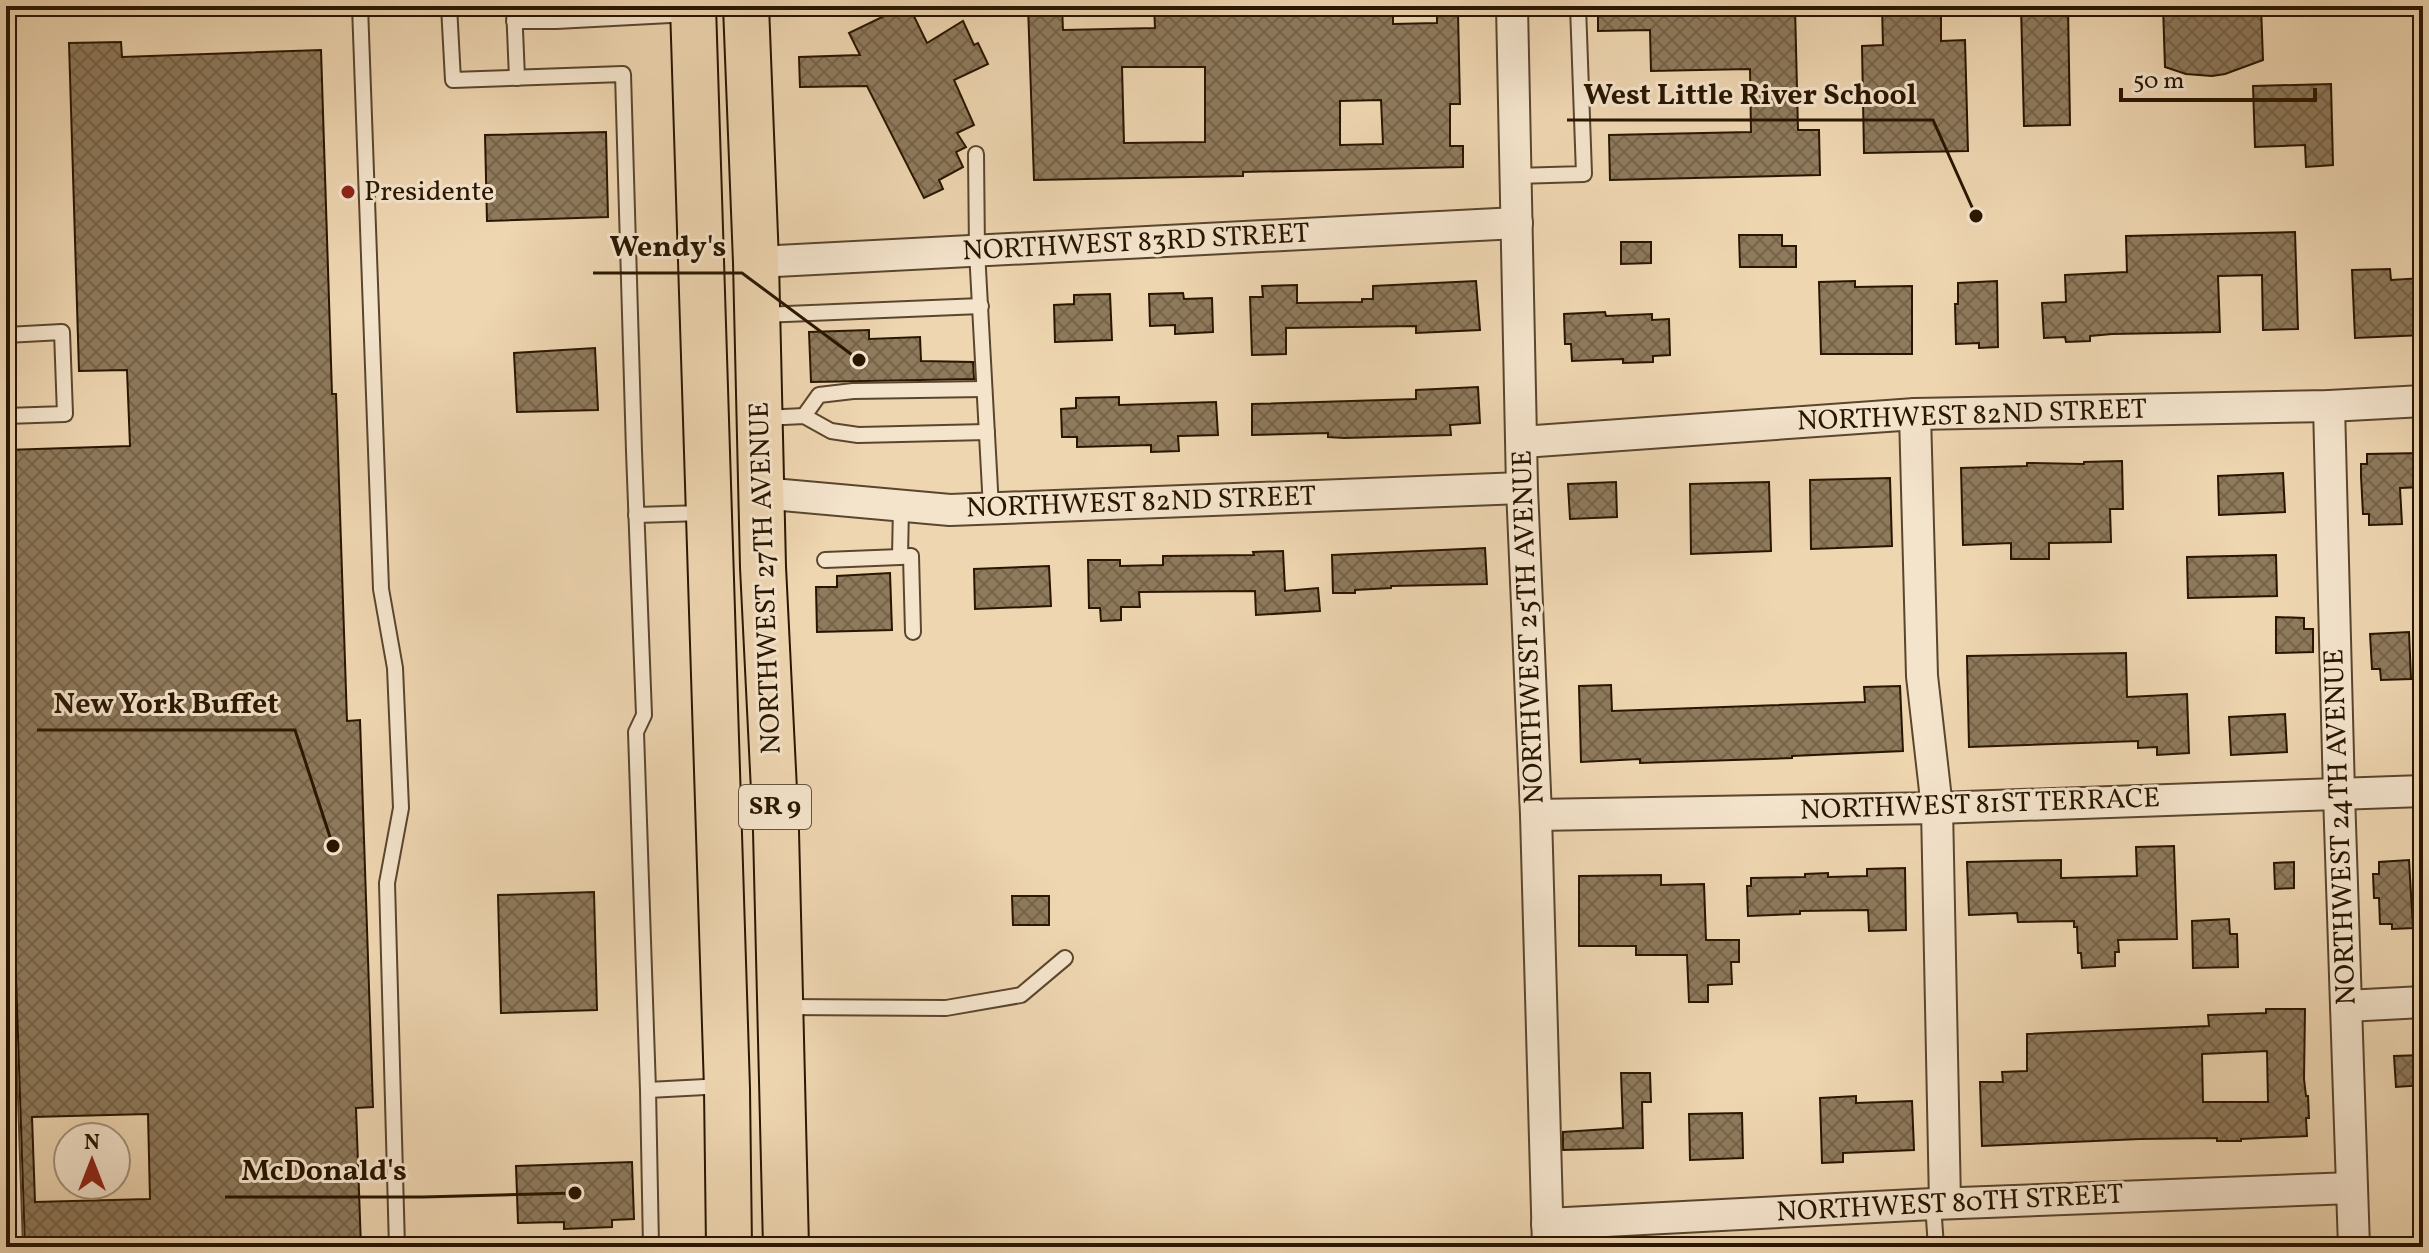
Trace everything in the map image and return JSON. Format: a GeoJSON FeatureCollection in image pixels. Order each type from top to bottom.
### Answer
{"type":"FeatureCollection","features":[{"type":"Feature","properties":{"kind":"main road","name":"NORTHWEST 27TH AVENUE"},"geometry":{"type":"LineString","coordinates":[[746,6],[761,418],[763,567],[776,831],[786,1247]]}},
{"type":"Feature","properties":{"kind":"main road","name":"NORTHWEST 27TH AVENUE"},"geometry":{"type":"LineString","coordinates":[[693,10],[727,1092],[729,1247]]}},
{"type":"Feature","properties":{"kind":"main road"},"geometry":{"type":"LineString","coordinates":[[700,225],[720,245],[756,262]]}},
{"type":"Feature","properties":{"kind":"main road"},"geometry":{"type":"LineString","coordinates":[[702,289],[721,313],[724,326],[729,454],[742,479],[761,493]]}},
{"type":"Feature","properties":{"kind":"main road"},"geometry":{"type":"LineString","coordinates":[[708,513],[725,524],[763,567]]}},
{"type":"Feature","properties":{"kind":"main road"},"geometry":{"type":"LineString","coordinates":[[722,959],[742,1018],[758,1040],[780,1027]]}},
{"type":"Feature","properties":{"kind":"main road"},"geometry":{"type":"LineString","coordinates":[[727,1092],[743,1139],[754,1247]]}},
{"type":"Feature","properties":{"kind":"street","name":"NORTHWEST 25TH AVENUE"},"geometry":{"type":"LineString","coordinates":[[1512,6],[1522,488],[1536,815],[1548,1235]]}},
{"type":"Feature","properties":{"kind":"street","name":"NORTHWEST 83RD STREET"},"geometry":{"type":"LineString","coordinates":[[756,262],[1517,223]]}},
{"type":"Feature","properties":{"kind":"street","name":"NORTHWEST 82ND STREET"},"geometry":{"type":"LineString","coordinates":[[1522,442],[1915,414],[2329,406],[2423,401]]}},
{"type":"Feature","properties":{"kind":"street","name":"NORTHWEST 24TH AVENUE"},"geometry":{"type":"LineString","coordinates":[[2329,406],[2354,1247]]}},
{"type":"Feature","properties":{"kind":"street"},"geometry":{"type":"LineString","coordinates":[[1915,414],[1922,676],[1937,808],[1939,1204]]}},
{"type":"Feature","properties":{"kind":"street","name":"NORTHWEST 82ND STREET"},"geometry":{"type":"LineString","coordinates":[[761,493],[950,510],[1522,488]]}},
{"type":"Feature","properties":{"kind":"street","name":"NORTHWEST 81ST TERRACE"},"geometry":{"type":"LineString","coordinates":[[1536,815],[1937,808],[2423,791]]}},
{"type":"Feature","properties":{"kind":"street"},"geometry":{"type":"LineString","coordinates":[[2346,1006],[2423,1002]]}},
{"type":"Feature","properties":{"kind":"street","name":"NORTHWEST 80TH STREET"},"geometry":{"type":"LineString","coordinates":[[1548,1235],[1939,1204],[2352,1188]]}},
{"type":"Feature","properties":{"kind":"lane"},"geometry":{"type":"LineString","coordinates":[[360,6],[381,589],[395,668],[401,808],[387,883],[397,1247]]}},
{"type":"Feature","properties":{"kind":"lane"},"geometry":{"type":"LineString","coordinates":[[449,6],[453,80],[623,74],[644,715],[636,732],[651,1246],[617,1247]]}},
{"type":"Feature","properties":{"kind":"lane"},"geometry":{"type":"LineString","coordinates":[[529,6],[556,14]]}},
{"type":"Feature","properties":{"kind":"lane"},"geometry":{"type":"LineString","coordinates":[[543,6],[556,14]]}},
{"type":"Feature","properties":{"kind":"lane"},"geometry":{"type":"LineString","coordinates":[[556,14],[567,6]]}},
{"type":"Feature","properties":{"kind":"lane"},"geometry":{"type":"LineString","coordinates":[[1516,176],[1584,174],[1578,6]]}},
{"type":"Feature","properties":{"kind":"lane"},"geometry":{"type":"LineString","coordinates":[[517,78],[514,13],[693,10]]}},
{"type":"Feature","properties":{"kind":"lane"},"geometry":{"type":"LineString","coordinates":[[976,154],[977,251],[991,508]]}},
{"type":"Feature","properties":{"kind":"lane"},"geometry":{"type":"LineString","coordinates":[[757,315],[981,306]]}},
{"type":"Feature","properties":{"kind":"lane"},"geometry":{"type":"LineString","coordinates":[[6,335],[62,332],[65,414],[6,416]]}},
{"type":"Feature","properties":{"kind":"lane"},"geometry":{"type":"LineString","coordinates":[[804,416],[819,395],[853,391],[984,389]]}},
{"type":"Feature","properties":{"kind":"lane"},"geometry":{"type":"LineString","coordinates":[[761,418],[804,416],[831,431],[858,435],[987,432]]}},
{"type":"Feature","properties":{"kind":"lane"},"geometry":{"type":"LineString","coordinates":[[900,557],[901,506]]}},
{"type":"Feature","properties":{"kind":"lane"},"geometry":{"type":"LineString","coordinates":[[636,515],[708,513]]}},
{"type":"Feature","properties":{"kind":"lane"},"geometry":{"type":"LineString","coordinates":[[825,560],[911,556],[913,632]]}},
{"type":"Feature","properties":{"kind":"lane"},"geometry":{"type":"LineString","coordinates":[[780,1027],[946,1008],[1021,995],[1065,958]]}},
{"type":"Feature","properties":{"kind":"lane"},"geometry":{"type":"LineString","coordinates":[[6,977],[15,1247]]}},
{"type":"Feature","properties":{"kind":"lane"},"geometry":{"type":"LineString","coordinates":[[648,1090],[727,1092]]}},
{"type":"Feature","properties":{"kind":"lane"},"geometry":{"type":"LineString","coordinates":[[1936,1247],[1939,1204]]}},
{"type":"Feature","properties":{"kind":"building"},"geometry":{"type":"Polygon","coordinates":[[[909,6],[927,43],[963,21],[974,45],[978,43],[988,64],[954,80],[974,125],[957,133],[966,147],[956,152],[963,167],[939,180],[943,189],[924,198],[867,86],[800,87],[799,57],[860,55],[849,33],[909,6]]]}},
{"type":"Feature","properties":{"kind":"building"},"geometry":{"type":"Polygon","coordinates":[[[1028,6],[1062,6],[1063,30],[1155,28],[1154,6],[1339,6],[1339,14],[1393,13],[1393,24],[1437,23],[1437,13],[1458,13],[1460,104],[1450,104],[1450,146],[1463,146],[1463,167],[1034,180],[1028,6]],[[1122,67],[1124,143],[1205,142],[1205,67],[1122,67]],[[1381,100],[1340,101],[1340,145],[1383,144],[1381,100]]]}},
{"type":"Feature","properties":{"kind":"building"},"geometry":{"type":"Polygon","coordinates":[[[1598,6],[1795,6],[1798,130],[1819,130],[1820,175],[1610,180],[1609,135],[1751,132],[1750,69],[1651,71],[1650,30],[1598,31],[1598,6]]]}},
{"type":"Feature","properties":{"kind":"building"},"geometry":{"type":"Polygon","coordinates":[[[1882,6],[1941,6],[1941,41],[1965,40],[1968,151],[1864,153],[1862,46],[1883,45],[1882,6]]]}},
{"type":"Feature","properties":{"kind":"building"},"geometry":{"type":"Polygon","coordinates":[[[2021,6],[2068,6],[2070,125],[2024,126],[2021,6]]]}},
{"type":"Feature","properties":{"kind":"building"},"geometry":{"type":"Polygon","coordinates":[[[2163,6],[2261,6],[2263,60],[2212,76],[2186,74],[2165,67],[2163,6]]]}},
{"type":"Feature","properties":{"kind":"building"},"geometry":{"type":"Polygon","coordinates":[[[121,42],[122,57],[321,50],[347,721],[360,720],[373,1107],[356,1108],[361,1247],[25,1247],[16,977],[14,971],[6,967],[6,450],[130,446],[127,370],[79,371],[69,43],[121,42]]]}},
{"type":"Feature","properties":{"kind":"building"},"geometry":{"type":"Polygon","coordinates":[[[2331,84],[2333,165],[2306,167],[2305,145],[2255,147],[2253,86],[2331,84]]]}},
{"type":"Feature","properties":{"kind":"building"},"geometry":{"type":"Polygon","coordinates":[[[606,132],[608,217],[487,221],[485,135],[606,132]]]}},
{"type":"Feature","properties":{"kind":"building"},"geometry":{"type":"Polygon","coordinates":[[[2295,232],[2298,329],[2263,330],[2262,275],[2218,276],[2220,332],[2112,334],[2090,336],[2090,341],[2066,342],[2065,337],[2044,338],[2042,303],[2066,302],[2065,275],[2127,272],[2126,236],[2295,232]]]}},
{"type":"Feature","properties":{"kind":"building"},"geometry":{"type":"Polygon","coordinates":[[[1739,235],[1782,235],[1782,246],[1796,246],[1796,267],[1740,267],[1739,235]]]}},
{"type":"Feature","properties":{"kind":"building"},"geometry":{"type":"Polygon","coordinates":[[[1621,242],[1651,242],[1651,263],[1621,264],[1621,242]]]}},
{"type":"Feature","properties":{"kind":"building"},"geometry":{"type":"Polygon","coordinates":[[[2390,269],[2391,280],[2423,278],[2423,335],[2355,338],[2352,270],[2390,269]]]}},
{"type":"Feature","properties":{"kind":"building"},"geometry":{"type":"Polygon","coordinates":[[[1476,281],[1480,330],[1416,333],[1416,326],[1286,328],[1286,354],[1252,355],[1250,297],[1263,297],[1262,286],[1297,285],[1297,303],[1362,302],[1362,299],[1373,299],[1373,286],[1476,281]]]}},
{"type":"Feature","properties":{"kind":"building"},"geometry":{"type":"Polygon","coordinates":[[[1855,281],[1855,287],[1912,286],[1912,354],[1821,354],[1819,282],[1855,281]]]}},
{"type":"Feature","properties":{"kind":"building"},"geometry":{"type":"Polygon","coordinates":[[[1997,281],[1998,347],[1979,348],[1979,343],[1956,344],[1958,283],[1997,281]]]}},
{"type":"Feature","properties":{"kind":"building"},"geometry":{"type":"Polygon","coordinates":[[[1183,293],[1184,299],[1212,298],[1213,332],[1175,334],[1175,325],[1150,326],[1149,294],[1183,293]]]}},
{"type":"Feature","properties":{"kind":"building"},"geometry":{"type":"Polygon","coordinates":[[[1110,294],[1112,340],[1055,342],[1054,305],[1074,304],[1074,295],[1110,294]]]}},
{"type":"Feature","properties":{"kind":"building"},"geometry":{"type":"Polygon","coordinates":[[[1605,312],[1606,316],[1652,314],[1652,320],[1669,319],[1670,355],[1653,356],[1653,362],[1623,363],[1623,359],[1572,361],[1571,344],[1565,344],[1564,314],[1605,312]]]}},
{"type":"Feature","properties":{"kind":"building"},"geometry":{"type":"Polygon","coordinates":[[[869,330],[869,339],[920,337],[921,361],[973,362],[974,379],[811,382],[809,332],[869,330]]]}},
{"type":"Feature","properties":{"kind":"building"},"geometry":{"type":"Polygon","coordinates":[[[595,348],[598,410],[517,412],[514,353],[595,348]]]}},
{"type":"Feature","properties":{"kind":"building"},"geometry":{"type":"Polygon","coordinates":[[[1478,387],[1480,423],[1450,425],[1451,435],[1344,438],[1328,437],[1328,433],[1252,435],[1252,404],[1416,399],[1416,390],[1478,387]]]}},
{"type":"Feature","properties":{"kind":"building"},"geometry":{"type":"Polygon","coordinates":[[[1119,397],[1119,405],[1216,402],[1218,435],[1178,436],[1179,451],[1151,452],[1151,445],[1077,447],[1077,437],[1062,437],[1061,409],[1076,408],[1076,398],[1119,397]]]}},
{"type":"Feature","properties":{"kind":"building"},"geometry":{"type":"Polygon","coordinates":[[[2423,453],[2423,487],[2400,488],[2402,524],[2369,525],[2369,514],[2363,514],[2361,476],[2361,464],[2367,464],[2367,454],[2423,453]]]}},
{"type":"Feature","properties":{"kind":"building"},"geometry":{"type":"Polygon","coordinates":[[[2122,461],[2123,509],[2110,509],[2111,542],[2049,543],[2049,559],[2011,559],[2011,543],[1963,545],[1961,468],[2122,461]]]}},
{"type":"Feature","properties":{"kind":"building"},"geometry":{"type":"Polygon","coordinates":[[[2283,473],[2285,512],[2219,515],[2218,476],[2283,473]]]}},
{"type":"Feature","properties":{"kind":"building"},"geometry":{"type":"Polygon","coordinates":[[[1890,478],[1892,546],[1811,549],[1810,480],[1890,478]]]}},
{"type":"Feature","properties":{"kind":"building"},"geometry":{"type":"Polygon","coordinates":[[[1616,482],[1617,517],[1570,519],[1568,484],[1616,482]]]}},
{"type":"Feature","properties":{"kind":"building"},"geometry":{"type":"Polygon","coordinates":[[[1769,482],[1771,551],[1691,554],[1690,484],[1769,482]]]}},
{"type":"Feature","properties":{"kind":"building"},"geometry":{"type":"Polygon","coordinates":[[[1485,548],[1487,584],[1391,586],[1355,590],[1355,593],[1333,593],[1332,555],[1485,548]]]}},
{"type":"Feature","properties":{"kind":"building"},"geometry":{"type":"Polygon","coordinates":[[[1283,551],[1285,591],[1318,588],[1320,611],[1256,615],[1255,591],[1139,592],[1140,607],[1121,607],[1121,620],[1101,621],[1100,608],[1089,608],[1088,560],[1120,560],[1120,566],[1163,565],[1163,556],[1254,555],[1253,552],[1283,551]]]}},
{"type":"Feature","properties":{"kind":"building"},"geometry":{"type":"Polygon","coordinates":[[[2276,555],[2277,596],[2188,598],[2187,557],[2276,555]]]}},
{"type":"Feature","properties":{"kind":"building"},"geometry":{"type":"Polygon","coordinates":[[[1049,566],[1051,606],[975,609],[974,569],[1049,566]]]}},
{"type":"Feature","properties":{"kind":"building"},"geometry":{"type":"Polygon","coordinates":[[[890,573],[892,630],[817,632],[816,587],[837,587],[837,576],[890,573]]]}},
{"type":"Feature","properties":{"kind":"building"},"geometry":{"type":"Polygon","coordinates":[[[2276,617],[2304,618],[2304,629],[2313,629],[2313,652],[2276,653],[2276,617]]]}},
{"type":"Feature","properties":{"kind":"building"},"geometry":{"type":"Polygon","coordinates":[[[2409,632],[2411,679],[2381,680],[2380,669],[2372,669],[2370,634],[2409,632]]]}},
{"type":"Feature","properties":{"kind":"building"},"geometry":{"type":"Polygon","coordinates":[[[2126,653],[2127,697],[2187,694],[2189,753],[2157,755],[2157,747],[2138,748],[2138,741],[1969,747],[1967,656],[2126,653]]]}},
{"type":"Feature","properties":{"kind":"building"},"geometry":{"type":"Polygon","coordinates":[[[1611,685],[1612,711],[1865,702],[1864,687],[1900,686],[1903,751],[1792,758],[1581,762],[1579,686],[1611,685]]]}},
{"type":"Feature","properties":{"kind":"building"},"geometry":{"type":"Polygon","coordinates":[[[2285,714],[2287,752],[2231,755],[2229,717],[2285,714]]]}},
{"type":"Feature","properties":{"kind":"building"},"geometry":{"type":"Polygon","coordinates":[[[2174,846],[2177,939],[2118,940],[2115,966],[2082,968],[2074,921],[2018,922],[2017,913],[1969,915],[1967,862],[2061,860],[2061,878],[2137,876],[2136,847],[2174,846]]]}},
{"type":"Feature","properties":{"kind":"building"},"geometry":{"type":"Polygon","coordinates":[[[2409,860],[2413,928],[2392,929],[2392,924],[2380,924],[2379,898],[2374,898],[2373,874],[2379,874],[2379,862],[2409,860]]]}},
{"type":"Feature","properties":{"kind":"building"},"geometry":{"type":"Polygon","coordinates":[[[2294,862],[2294,888],[2275,889],[2274,863],[2294,862]]]}},
{"type":"Feature","properties":{"kind":"building"},"geometry":{"type":"Polygon","coordinates":[[[1905,868],[1906,930],[1869,931],[1868,910],[1748,916],[1747,886],[1751,886],[1751,878],[1805,877],[1805,874],[1828,873],[1828,877],[1867,876],[1867,869],[1905,868]]]}},
{"type":"Feature","properties":{"kind":"building"},"geometry":{"type":"Polygon","coordinates":[[[1661,875],[1661,885],[1704,884],[1706,940],[1739,940],[1739,962],[1731,962],[1732,984],[1708,985],[1708,1002],[1689,1002],[1687,955],[1636,955],[1636,946],[1579,946],[1579,876],[1661,875]]]}},
{"type":"Feature","properties":{"kind":"building"},"geometry":{"type":"Polygon","coordinates":[[[594,892],[597,1010],[501,1013],[498,895],[594,892]]]}},
{"type":"Feature","properties":{"kind":"building"},"geometry":{"type":"Polygon","coordinates":[[[1012,896],[1049,896],[1049,925],[1013,925],[1012,896]]]}},
{"type":"Feature","properties":{"kind":"building"},"geometry":{"type":"Polygon","coordinates":[[[2229,919],[2230,934],[2237,934],[2238,967],[2193,968],[2192,921],[2229,919]]]}},
{"type":"Feature","properties":{"kind":"building"},"geometry":{"type":"Polygon","coordinates":[[[2266,1009],[2305,1009],[2307,1136],[2241,1141],[2217,1141],[2217,1138],[2140,1139],[1982,1146],[1980,1082],[2003,1082],[2002,1072],[2027,1071],[2027,1034],[2209,1026],[2208,1015],[2266,1013],[2266,1009]],[[2267,1051],[2202,1054],[2203,1102],[2268,1102],[2267,1051]]]}},
{"type":"Feature","properties":{"kind":"building"},"geometry":{"type":"Polygon","coordinates":[[[2423,1055],[2423,1085],[2396,1087],[2394,1056],[2423,1055]]]}},
{"type":"Feature","properties":{"kind":"building"},"geometry":{"type":"Polygon","coordinates":[[[1621,1073],[1650,1073],[1651,1102],[1642,1102],[1643,1148],[1563,1150],[1563,1132],[1623,1128],[1621,1073]]]}},
{"type":"Feature","properties":{"kind":"building"},"geometry":{"type":"Polygon","coordinates":[[[1856,1096],[1856,1103],[1912,1101],[1914,1150],[1843,1153],[1843,1162],[1822,1163],[1820,1098],[1856,1096]]]}},
{"type":"Feature","properties":{"kind":"building"},"geometry":{"type":"Polygon","coordinates":[[[1742,1113],[1743,1158],[1690,1160],[1689,1114],[1742,1113]]]}},
{"type":"Feature","properties":{"kind":"building"},"geometry":{"type":"Polygon","coordinates":[[[632,1162],[634,1219],[612,1220],[612,1227],[564,1229],[564,1222],[518,1223],[516,1166],[632,1162]]]}},
{"type":"Feature","properties":{"kind":"place","name":"Presidente"},"geometry":{"type":"Point","coordinates":[348,192]}},
{"type":"Feature","properties":{"kind":"place","name":"West Little River School"},"geometry":{"type":"Point","coordinates":[1976,216]}},
{"type":"Feature","properties":{"kind":"place","name":"Wendy's"},"geometry":{"type":"Point","coordinates":[859,360]}},
{"type":"Feature","properties":{"kind":"place","name":"New York Buffet"},"geometry":{"type":"Point","coordinates":[333,846]}},
{"type":"Feature","properties":{"kind":"place","name":"McDonald's"},"geometry":{"type":"Point","coordinates":[575,1193]}}]}
